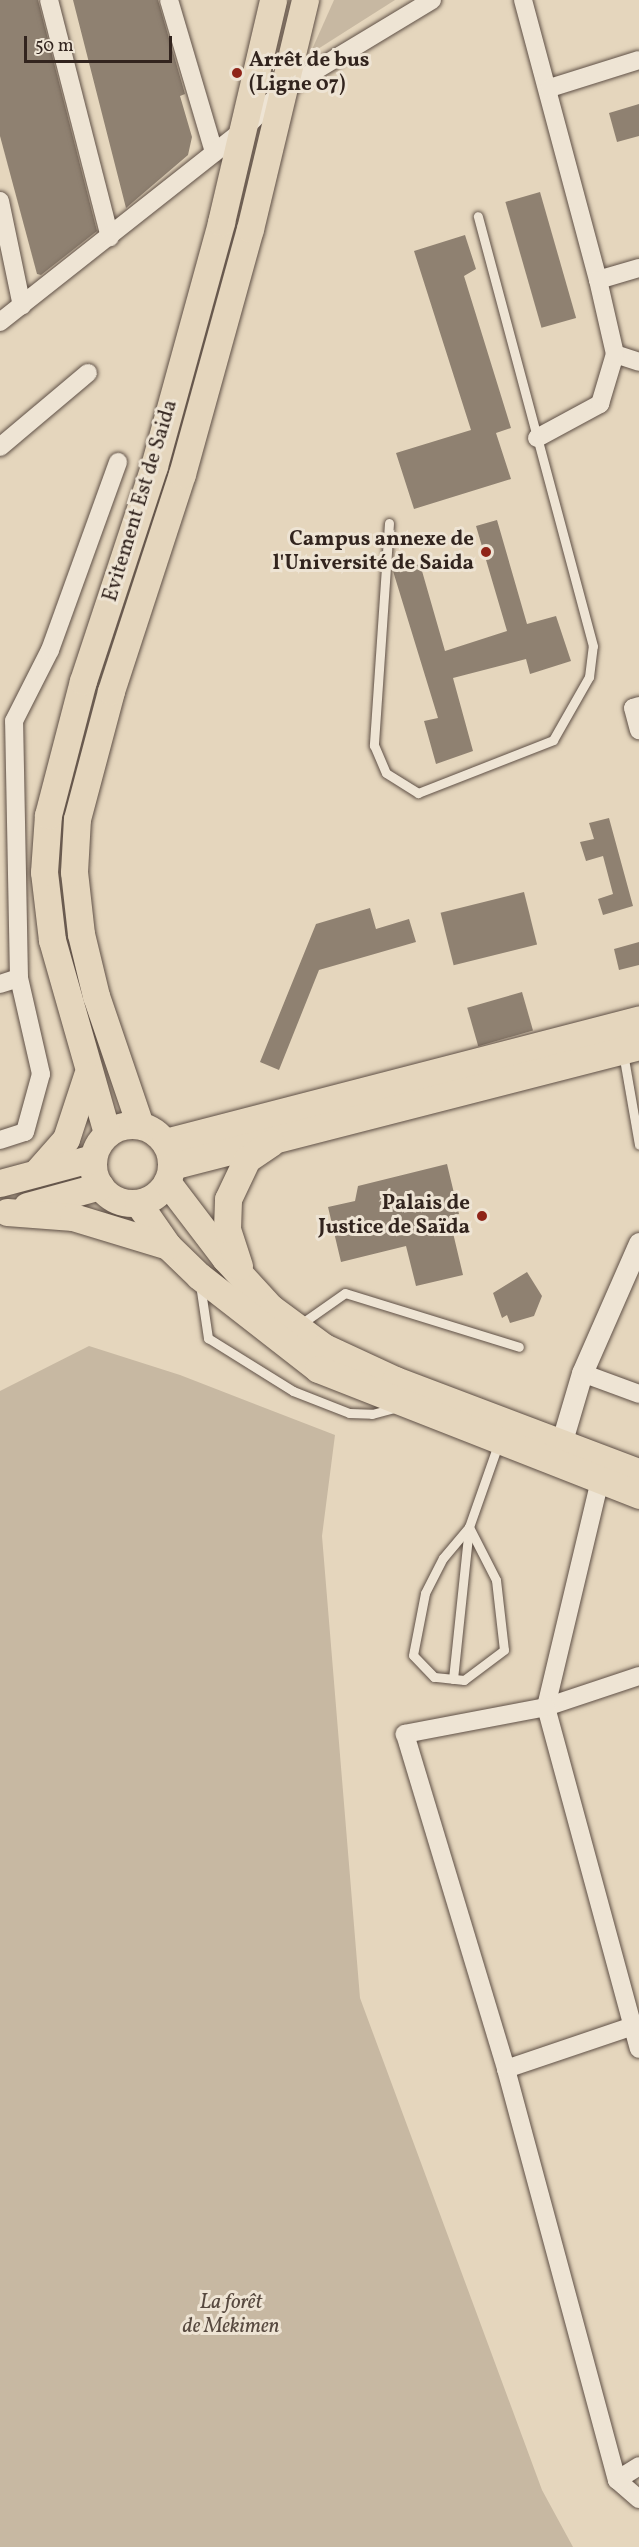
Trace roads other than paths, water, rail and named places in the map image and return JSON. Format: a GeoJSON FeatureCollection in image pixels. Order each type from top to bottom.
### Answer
{"type":"FeatureCollection","features":[{"type":"Feature","properties":{"kind":"main road","name":"Evitement Est de Saida"},"geometry":{"type":"LineString","coordinates":[[107,1133],[87,1074],[52,940],[44,872],[48,815],[80,692],[154,466],[243,129],[273,0]]}},
{"type":"Feature","properties":{"kind":"main road"},"geometry":{"type":"LineString","coordinates":[[305,0],[182,474],[111,691],[77,819],[74,872],[81,934],[96,996],[140,1125],[241,1273],[294,1329],[359,1364],[600,1480],[639,1495]]}},
{"type":"Feature","properties":{"kind":"main road"},"geometry":{"type":"LineString","coordinates":[[140,1125],[126,1125],[107,1133],[93,1158],[100,1186],[120,1202],[138,1203],[152,1198],[168,1163],[639,1019]]}},
{"type":"Feature","properties":{"kind":"main road"},"geometry":{"type":"LineString","coordinates":[[168,1163],[631,1048]]}},
{"type":"Feature","properties":{"kind":"main road"},"geometry":{"type":"LineString","coordinates":[[36,1173],[66,1139],[87,1074]]}},
{"type":"Feature","properties":{"kind":"main road"},"geometry":{"type":"LineString","coordinates":[[241,1273],[227,1229],[232,1185],[248,1159],[283,1135]]}},
{"type":"Feature","properties":{"kind":"main road"},"geometry":{"type":"LineString","coordinates":[[0,1183],[93,1158]]}},
{"type":"Feature","properties":{"kind":"main road"},"geometry":{"type":"LineString","coordinates":[[4,1213],[100,1186]]}},
{"type":"Feature","properties":{"kind":"main road"},"geometry":{"type":"LineString","coordinates":[[138,1203],[168,1246],[199,1276],[318,1369],[403,1405],[561,1444],[639,1472]]}},
{"type":"Feature","properties":{"kind":"main road"},"geometry":{"type":"LineString","coordinates":[[4,1213],[94,1222],[168,1246]]}},
{"type":"Feature","properties":{"kind":"street"},"geometry":{"type":"LineString","coordinates":[[49,0],[110,237]]}},
{"type":"Feature","properties":{"kind":"street"},"geometry":{"type":"LineString","coordinates":[[169,0],[214,152]]}},
{"type":"Feature","properties":{"kind":"street"},"geometry":{"type":"LineString","coordinates":[[0,322],[110,237],[243,129],[283,90],[432,0]]}},
{"type":"Feature","properties":{"kind":"street"},"geometry":{"type":"LineString","coordinates":[[523,0],[550,88],[615,354],[600,404],[537,438]]}},
{"type":"Feature","properties":{"kind":"street"},"geometry":{"type":"LineString","coordinates":[[550,88],[639,60]]}},
{"type":"Feature","properties":{"kind":"street"},"geometry":{"type":"LineString","coordinates":[[0,201],[22,306]]}},
{"type":"Feature","properties":{"kind":"street"},"geometry":{"type":"LineString","coordinates":[[598,280],[639,268]]}},
{"type":"Feature","properties":{"kind":"street"},"geometry":{"type":"LineString","coordinates":[[615,354],[639,362]]}},
{"type":"Feature","properties":{"kind":"street"},"geometry":{"type":"LineString","coordinates":[[0,447],[88,373]]}},
{"type":"Feature","properties":{"kind":"street"},"geometry":{"type":"LineString","coordinates":[[0,1140],[25,1132],[41,1074],[20,978],[7,838],[14,721],[50,650],[118,462]]}},
{"type":"Feature","properties":{"kind":"street"},"geometry":{"type":"LineString","coordinates":[[639,706],[633,708],[639,730]]}},
{"type":"Feature","properties":{"kind":"street"},"geometry":{"type":"LineString","coordinates":[[0,984],[20,978]]}},
{"type":"Feature","properties":{"kind":"street"},"geometry":{"type":"LineString","coordinates":[[561,1444],[582,1373],[639,1243]]}},
{"type":"Feature","properties":{"kind":"street"},"geometry":{"type":"LineString","coordinates":[[582,1373],[639,1394]]}},
{"type":"Feature","properties":{"kind":"street"},"geometry":{"type":"LineString","coordinates":[[600,1480],[546,1707],[636,2025],[639,2049]]}},
{"type":"Feature","properties":{"kind":"street"},"geometry":{"type":"LineString","coordinates":[[639,1676],[546,1707],[405,1734],[506,2069],[617,2480],[639,2499]]}},
{"type":"Feature","properties":{"kind":"street"},"geometry":{"type":"LineString","coordinates":[[506,2069],[636,2025]]}},
{"type":"Feature","properties":{"kind":"street"},"geometry":{"type":"LineString","coordinates":[[617,2480],[639,2466]]}},
{"type":"Feature","properties":{"kind":"lane"},"geometry":{"type":"LineString","coordinates":[[389,523],[374,745],[386,773],[418,793],[553,740],[589,677],[593,646],[478,216]]}},
{"type":"Feature","properties":{"kind":"lane"},"geometry":{"type":"LineString","coordinates":[[631,1048],[639,1145]]}},
{"type":"Feature","properties":{"kind":"lane"},"geometry":{"type":"LineString","coordinates":[[199,1276],[208,1338],[293,1391],[348,1413],[372,1414],[403,1405]]}},
{"type":"Feature","properties":{"kind":"lane"},"geometry":{"type":"LineString","coordinates":[[294,1329],[345,1293],[519,1347]]}},
{"type":"Feature","properties":{"kind":"lane"},"geometry":{"type":"LineString","coordinates":[[453,1679],[469,1527],[502,1431]]}},
{"type":"Feature","properties":{"kind":"lane"},"geometry":{"type":"LineString","coordinates":[[469,1527],[496,1580],[504,1650],[464,1680],[434,1677],[413,1655],[425,1593],[443,1558],[469,1527]]}},
{"type":"Feature","properties":{"kind":"place","name":"Arrêt de bus (Ligne 07)"},"geometry":{"type":"Point","coordinates":[237,73]}},
{"type":"Feature","properties":{"kind":"place","name":"Campus annexe de l'Université de Saida"},"geometry":{"type":"Point","coordinates":[486,552]}},
{"type":"Feature","properties":{"kind":"place","name":"Palais de Justice de Saïda"},"geometry":{"type":"Point","coordinates":[482,1216]}},
{"type":"Feature","properties":{"kind":"park label","name":"La forêt de Mekimen"},"geometry":{"type":"Point","coordinates":[231,2315]}}]}
